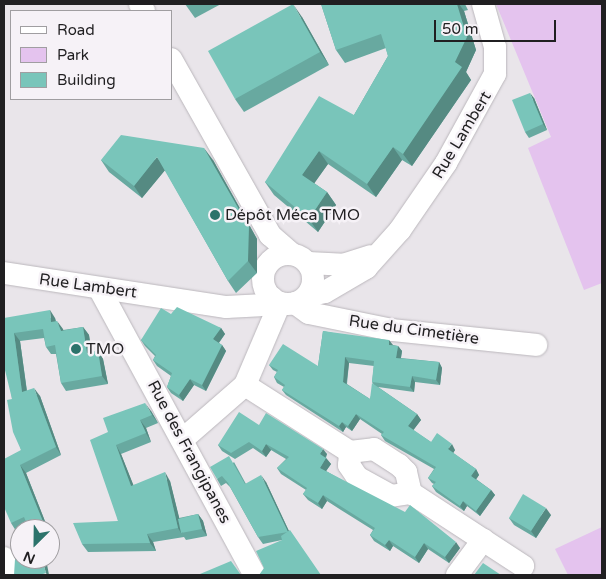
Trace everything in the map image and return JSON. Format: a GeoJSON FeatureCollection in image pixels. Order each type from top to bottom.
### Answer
{"type":"FeatureCollection","features":[{"type":"Feature","properties":{"kind":"street","name":"Rue Lambert"},"geometry":{"type":"LineString","coordinates":[[4,273],[100,290],[202,300],[243,307],[260,306],[281,291],[347,281],[381,252],[424,197],[490,88],[496,48],[483,4]]}},
{"type":"Feature","properties":{"kind":"street"},"geometry":{"type":"LineString","coordinates":[[172,61],[270,235],[281,291]]}},
{"type":"Feature","properties":{"kind":"street"},"geometry":{"type":"LineString","coordinates":[[270,235],[300,258],[314,280],[281,291]]}},
{"type":"Feature","properties":{"kind":"street"},"geometry":{"type":"LineString","coordinates":[[300,258],[343,265],[381,252]]}},
{"type":"Feature","properties":{"kind":"street"},"geometry":{"type":"LineString","coordinates":[[182,440],[245,385],[281,291],[300,258]]}},
{"type":"Feature","properties":{"kind":"street","name":"Rue des Frangipanes"},"geometry":{"type":"LineString","coordinates":[[100,290],[255,575]]}},
{"type":"Feature","properties":{"kind":"street","name":"Rue du Cimetière"},"geometry":{"type":"LineString","coordinates":[[281,291],[309,313],[392,330],[536,345]]}},
{"type":"Feature","properties":{"kind":"street"},"geometry":{"type":"LineString","coordinates":[[122,329],[145,295]]}},
{"type":"Feature","properties":{"kind":"street"},"geometry":{"type":"LineString","coordinates":[[245,385],[350,452],[374,449],[399,465],[406,472],[412,493],[523,566]]}},
{"type":"Feature","properties":{"kind":"street"},"geometry":{"type":"LineString","coordinates":[[350,452],[349,465],[357,477],[391,496],[412,493]]}},
{"type":"Feature","properties":{"kind":"street"},"geometry":{"type":"LineString","coordinates":[[457,575],[483,540]]}},
{"type":"Feature","properties":{"kind":"street"},"geometry":{"type":"LineString","coordinates":[[4,558],[8,575]]}},
{"type":"Feature","properties":{"kind":"green space"},"geometry":{"type":"Polygon","coordinates":[[[496,4],[602,4],[602,283],[584,290],[528,148],[551,137],[496,4]]]}},
{"type":"Feature","properties":{"kind":"green space"},"geometry":{"type":"Polygon","coordinates":[[[602,527],[602,575],[568,575],[555,549],[602,527]]]}},
{"type":"Feature","properties":{"kind":"building"},"geometry":{"type":"Polygon","coordinates":[[[293,4],[320,52],[235,99],[208,51],[293,4]]]}},
{"type":"Feature","properties":{"kind":"building"},"geometry":{"type":"Polygon","coordinates":[[[321,4],[457,4],[467,37],[455,62],[462,67],[403,154],[393,147],[367,184],[319,151],[302,175],[327,192],[309,219],[265,182],[319,96],[354,115],[388,56],[381,34],[336,50],[321,4]]]}},
{"type":"Feature","properties":{"kind":"building"},"geometry":{"type":"Polygon","coordinates":[[[530,93],[543,124],[525,132],[512,100],[530,93]]]}},
{"type":"Feature","properties":{"kind":"building"},"geometry":{"type":"Polygon","coordinates":[[[121,135],[204,148],[249,227],[248,261],[228,281],[157,157],[134,186],[101,160],[121,135]]]}},
{"type":"Feature","properties":{"kind":"building"},"geometry":{"type":"Polygon","coordinates":[[[177,307],[221,328],[213,339],[222,345],[202,385],[190,379],[179,395],[167,387],[172,373],[153,360],[156,355],[141,340],[161,308],[171,314],[177,307]]]}},
{"type":"Feature","properties":{"kind":"building"},"geometry":{"type":"Polygon","coordinates":[[[50,310],[51,322],[57,321],[61,331],[83,327],[87,353],[98,351],[102,376],[61,383],[55,345],[46,347],[43,329],[14,333],[22,392],[34,388],[56,447],[20,465],[42,519],[25,519],[24,517],[10,519],[10,521],[4,507],[4,459],[21,450],[13,432],[7,400],[12,399],[4,366],[4,318],[50,310]]]}},
{"type":"Feature","properties":{"kind":"building"},"geometry":{"type":"Polygon","coordinates":[[[323,331],[389,340],[389,345],[398,346],[396,358],[439,362],[436,380],[412,376],[410,387],[372,382],[374,361],[345,357],[343,382],[370,399],[372,383],[417,414],[408,426],[431,442],[437,433],[452,444],[448,449],[476,469],[471,476],[491,490],[476,511],[463,501],[460,506],[432,486],[436,482],[428,478],[436,467],[381,435],[384,432],[356,414],[348,426],[342,422],[339,426],[282,390],[285,385],[274,377],[278,370],[269,365],[283,344],[318,366],[323,331]]]}},
{"type":"Feature","properties":{"kind":"building"},"geometry":{"type":"Polygon","coordinates":[[[145,403],[152,415],[140,420],[146,433],[116,445],[131,486],[165,472],[178,528],[147,534],[150,543],[82,544],[73,523],[118,521],[90,440],[108,432],[103,418],[145,403]]]}},
{"type":"Feature","properties":{"kind":"building"},"geometry":{"type":"Polygon","coordinates":[[[239,412],[259,425],[266,413],[323,449],[320,454],[326,458],[320,468],[405,512],[410,505],[456,542],[445,557],[424,543],[415,557],[389,540],[385,545],[370,535],[375,528],[323,495],[318,503],[303,494],[307,488],[277,468],[289,457],[266,444],[262,451],[249,442],[231,453],[218,445],[239,412]]]}},
{"type":"Feature","properties":{"kind":"building"},"geometry":{"type":"Polygon","coordinates":[[[229,456],[245,484],[261,475],[288,532],[258,537],[228,483],[222,476],[217,479],[210,467],[229,456]]]}},
{"type":"Feature","properties":{"kind":"building"},"geometry":{"type":"Polygon","coordinates":[[[523,494],[546,508],[531,531],[509,518],[523,494]]]}},
{"type":"Feature","properties":{"kind":"building"},"geometry":{"type":"Polygon","coordinates":[[[198,514],[202,529],[181,533],[178,519],[198,514]]]}},
{"type":"Feature","properties":{"kind":"building"},"geometry":{"type":"Polygon","coordinates":[[[290,530],[321,575],[259,575],[264,568],[256,551],[282,540],[281,536],[290,530]]]}},
{"type":"Feature","properties":{"kind":"building"},"geometry":{"type":"Polygon","coordinates":[[[231,561],[241,575],[200,575],[200,574],[231,561]]]}},
{"type":"Feature","properties":{"kind":"building"},"geometry":{"type":"Polygon","coordinates":[[[483,563],[501,575],[474,575],[483,563]]]}},
{"type":"Feature","properties":{"kind":"building"},"geometry":{"type":"Polygon","coordinates":[[[14,569],[45,569],[46,573],[40,575],[14,575],[14,569]]]}},
{"type":"Feature","properties":{"kind":"place","name":"Dépôt Méca TMO"},"geometry":{"type":"Point","coordinates":[215,215]}},
{"type":"Feature","properties":{"kind":"place","name":"TMO"},"geometry":{"type":"Point","coordinates":[76,349]}}]}
